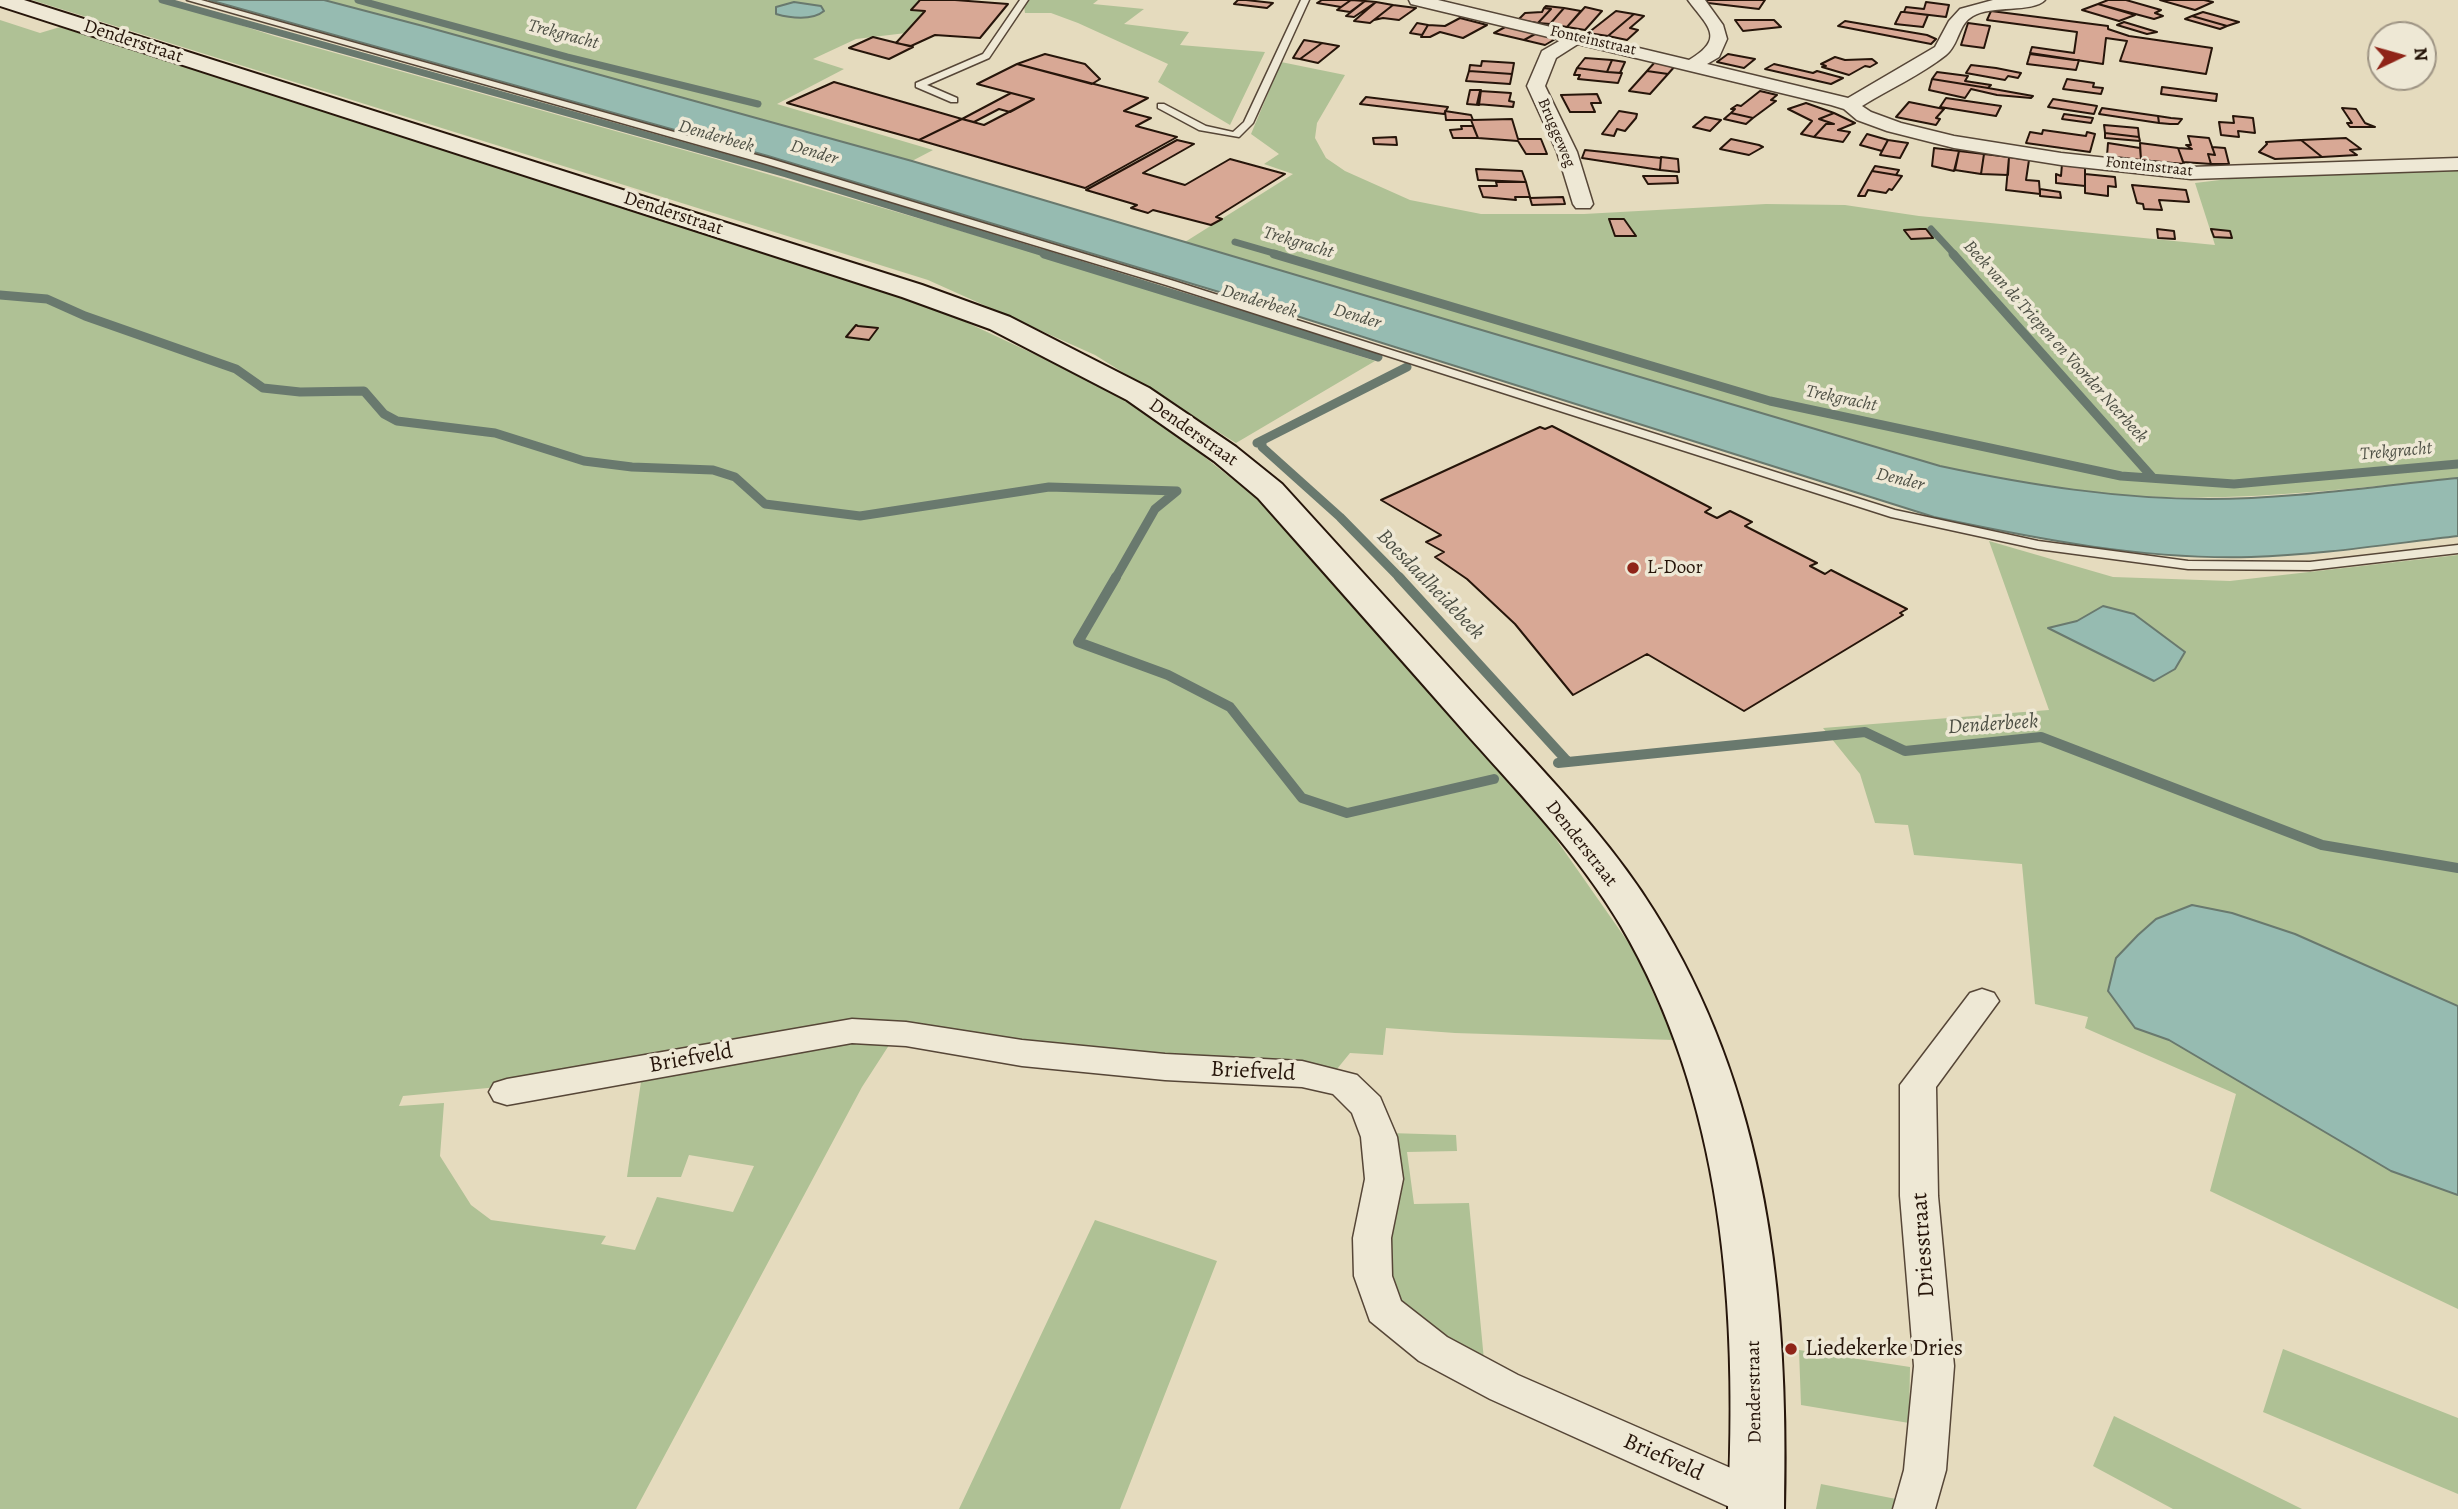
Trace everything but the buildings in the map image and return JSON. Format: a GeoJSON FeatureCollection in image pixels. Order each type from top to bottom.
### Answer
{"type":"FeatureCollection","features":[{"type":"Feature","properties":{"kind":"street","name":"Denderstraat"},"geometry":{"type":"LineString","coordinates":[[2,0],[767,244],[1000,323],[1138,394],[1225,454],[1270,491],[1548,801],[1597,861],[1647,934],[1681,1003],[1706,1071],[1730,1153],[1749,1249],[1757,1388],[1756,1504]]}},
{"type":"Feature","properties":{"kind":"street","name":"Fonteinstraat"},"geometry":{"type":"LineString","coordinates":[[1418,0],[1853,103],[1864,116],[1923,136],[2061,159],[2191,173],[2458,164]]}},
{"type":"Feature","properties":{"kind":"street"},"geometry":{"type":"LineString","coordinates":[[1694,65],[1713,53],[1720,43],[1719,33],[1696,0]]}},
{"type":"Feature","properties":{"kind":"street"},"geometry":{"type":"LineString","coordinates":[[1853,103],[1941,51],[1950,40],[1959,18],[1966,11],[2037,0]]}},
{"type":"Feature","properties":{"kind":"street","name":"Bruggeweg"},"geometry":{"type":"LineString","coordinates":[[1577,37],[1548,55],[1536,86],[1567,152],[1583,204]]}},
{"type":"Feature","properties":{"kind":"street","name":"Driesstraat"},"geometry":{"type":"LineString","coordinates":[[1914,1509],[1925,1470],[1934,1366],[1919,1196],[1918,1085],[1982,1001]]}},
{"type":"Feature","properties":{"kind":"street","name":"Briefveld"},"geometry":{"type":"LineString","coordinates":[[507,1092],[852,1031],[906,1034],[1022,1053],[1139,1064],[1302,1074],[1344,1084],[1367,1106],[1379,1137],[1384,1179],[1372,1238],[1373,1276],[1384,1310],[1433,1349],[1504,1387],[1756,1504]]}},
{"type":"Feature","properties":{"kind":"lane"},"geometry":{"type":"LineString","coordinates":[[191,0],[780,165],[1170,283],[1891,513],[1968,532],[2080,553],[2209,566],[2291,567],[2458,549]]}},
{"type":"Feature","properties":{"kind":"lane"},"geometry":{"type":"LineString","coordinates":[[954,100],[919,85],[986,56],[1024,0]]}},
{"type":"Feature","properties":{"kind":"lane"},"geometry":{"type":"LineString","coordinates":[[1161,106],[1203,128],[1235,135],[1248,123],[1305,0]]}},
{"type":"Feature","properties":{"kind":"green space"},"geometry":{"type":"Polygon","coordinates":[[[32,0],[163,0],[274,36],[716,159],[1033,252],[1375,361],[1236,443],[1095,355],[928,280],[32,0]]]}},
{"type":"Feature","properties":{"kind":"green space"},"geometry":{"type":"Polygon","coordinates":[[[324,0],[920,0],[911,10],[925,11],[906,33],[856,39],[813,59],[844,69],[777,104],[933,150],[912,161],[324,0]]]}},
{"type":"Feature","properties":{"kind":"green space"},"geometry":{"type":"Polygon","coordinates":[[[1028,0],[1098,0],[1093,4],[1144,9],[1124,24],[1189,32],[1180,45],[1265,52],[1230,125],[1158,82],[1168,64],[1051,13],[1025,13],[1024,6],[1028,0]]]}},
{"type":"Feature","properties":{"kind":"green space"},"geometry":{"type":"Polygon","coordinates":[[[0,20],[40,33],[60,27],[934,307],[1102,386],[1168,428],[1255,497],[1295,538],[1544,822],[1635,952],[1674,1040],[1455,1033],[1386,1028],[1383,1055],[1350,1053],[1337,1069],[1170,1060],[907,1026],[509,1086],[403,1096],[399,1106],[444,1103],[440,1156],[471,1205],[491,1220],[606,1236],[601,1244],[635,1250],[657,1197],[733,1212],[754,1166],[689,1155],[681,1177],[627,1177],[642,1075],[850,1037],[893,1039],[862,1087],[636,1509],[0,1509],[0,20]]]}},
{"type":"Feature","properties":{"kind":"green space"},"geometry":{"type":"Polygon","coordinates":[[[1281,62],[1345,75],[1317,123],[1315,138],[1326,158],[1345,171],[1410,200],[1481,214],[1584,214],[1766,204],[1845,205],[1919,216],[2215,245],[2195,183],[2237,178],[2458,168],[2458,478],[2278,494],[2188,497],[2097,493],[1995,478],[1844,440],[1185,242],[1293,174],[1264,164],[1279,154],[1251,134],[1281,62]]]}},
{"type":"Feature","properties":{"kind":"green space"},"geometry":{"type":"Polygon","coordinates":[[[1989,541],[2113,577],[2230,581],[2458,555],[2458,1006],[2394,980],[2135,1028],[2169,1040],[2391,1171],[2458,1195],[2458,1309],[2210,1191],[2236,1094],[2085,1028],[2088,1017],[2035,1004],[2022,864],[1914,855],[1908,825],[1875,823],[1860,774],[1823,728],[2049,710],[1989,541]]]}},
{"type":"Feature","properties":{"kind":"green space"},"geometry":{"type":"Polygon","coordinates":[[[1389,1133],[1456,1135],[1457,1151],[1407,1152],[1414,1204],[1469,1203],[1484,1360],[1400,1308],[1392,1290],[1389,1133]]]}},
{"type":"Feature","properties":{"kind":"green space"},"geometry":{"type":"Polygon","coordinates":[[[1095,1220],[1217,1261],[1120,1509],[959,1509],[1095,1220]]]}},
{"type":"Feature","properties":{"kind":"green space"},"geometry":{"type":"Polygon","coordinates":[[[2283,1349],[2458,1418],[2458,1494],[2263,1412],[2283,1349]]]}},
{"type":"Feature","properties":{"kind":"green space"},"geometry":{"type":"Polygon","coordinates":[[[1799,1350],[1910,1367],[1909,1423],[1801,1405],[1799,1350]]]}},
{"type":"Feature","properties":{"kind":"green space"},"geometry":{"type":"Polygon","coordinates":[[[2114,1416],[2302,1509],[2173,1509],[2093,1466],[2114,1416]]]}},
{"type":"Feature","properties":{"kind":"green space"},"geometry":{"type":"Polygon","coordinates":[[[1821,1484],[1901,1500],[1900,1509],[1816,1509],[1821,1484]]]}},
{"type":"Feature","properties":{"kind":"water","name":"Dender"},"geometry":{"type":"Polygon","coordinates":[[[209,0],[324,0],[423,26],[912,161],[1940,466],[2074,490],[2141,497],[2209,499],[2334,492],[2458,478],[2458,536],[2303,554],[2211,557],[2091,546],[1934,517],[1249,301],[768,156],[209,0]]]}},
{"type":"Feature","properties":{"kind":"water"},"geometry":{"type":"Polygon","coordinates":[[[794,2],[821,6],[824,11],[807,17],[776,14],[776,7],[794,2]]]}},
{"type":"Feature","properties":{"kind":"water"},"geometry":{"type":"Polygon","coordinates":[[[2103,606],[2134,614],[2185,652],[2175,669],[2154,681],[2048,628],[2077,621],[2103,606]]]}},
{"type":"Feature","properties":{"kind":"water"},"geometry":{"type":"Polygon","coordinates":[[[2192,905],[2232,913],[2295,934],[2458,1006],[2458,1195],[2391,1171],[2169,1040],[2135,1028],[2108,991],[2116,958],[2156,919],[2192,905]]]}},
{"type":"Feature","properties":{"kind":"waterway","name":"Denderbeek"},"geometry":{"type":"LineString","coordinates":[[162,0],[786,174],[1050,255]]}},
{"type":"Feature","properties":{"kind":"waterway","name":"Trekgracht"},"geometry":{"type":"LineString","coordinates":[[358,0],[567,57],[758,104]]}},
{"type":"Feature","properties":{"kind":"waterway","name":"Beek van de Triepen en Voorder Neerbeek"},"geometry":{"type":"LineString","coordinates":[[1931,229],[1955,255]]}},
{"type":"Feature","properties":{"kind":"waterway","name":"Trekgracht"},"geometry":{"type":"LineString","coordinates":[[1235,242],[1280,255]]}},
{"type":"Feature","properties":{"kind":"waterway","name":"Denderbeek"},"geometry":{"type":"LineString","coordinates":[[1044,254],[1378,357]]}},
{"type":"Feature","properties":{"kind":"waterway","name":"Trekgracht"},"geometry":{"type":"LineString","coordinates":[[1274,254],[1770,401],[2121,476],[2234,484],[2458,464]]}},
{"type":"Feature","properties":{"kind":"waterway","name":"Beek van de Triepen en Voorder Neerbeek"},"geometry":{"type":"LineString","coordinates":[[1953,254],[2153,478]]}},
{"type":"Feature","properties":{"kind":"waterway"},"geometry":{"type":"LineString","coordinates":[[0,295],[47,299],[85,316],[236,369],[263,388],[300,392],[364,391],[384,414],[397,421],[495,433],[584,461],[632,467],[713,470],[735,477],[765,504],[860,516],[1049,487],[1177,491],[1155,509],[1115,579]]}},
{"type":"Feature","properties":{"kind":"waterway","name":"Denderbeek"},"geometry":{"type":"LineString","coordinates":[[1257,443],[1407,367]]}},
{"type":"Feature","properties":{"kind":"waterway","name":"Boesdaalheidebeek"},"geometry":{"type":"LineString","coordinates":[[1262,441],[1262,447],[1340,517],[1401,579]]}},
{"type":"Feature","properties":{"kind":"waterway","name":"Denderbeek"},"geometry":{"type":"LineString","coordinates":[[1116,577],[1078,642],[1168,675],[1230,707],[1302,798],[1347,813],[1494,779]]}},
{"type":"Feature","properties":{"kind":"waterway","name":"Boesdaalheidebeek"},"geometry":{"type":"LineString","coordinates":[[1399,577],[1568,762]]}},
{"type":"Feature","properties":{"kind":"waterway","name":"Denderbeek"},"geometry":{"type":"LineString","coordinates":[[1568,762],[1865,732],[1905,751],[2041,737],[2322,845],[2458,868]]}},
{"type":"Feature","properties":{"kind":"waterway","name":"Denderbeek"},"geometry":{"type":"LineString","coordinates":[[1558,763],[1568,762]]}},
{"type":"Feature","properties":{"kind":"place","name":"L-Door"},"geometry":{"type":"Point","coordinates":[1633,568]}},
{"type":"Feature","properties":{"kind":"place","name":"Liedekerke Dries"},"geometry":{"type":"Point","coordinates":[1791,1349]}}]}
